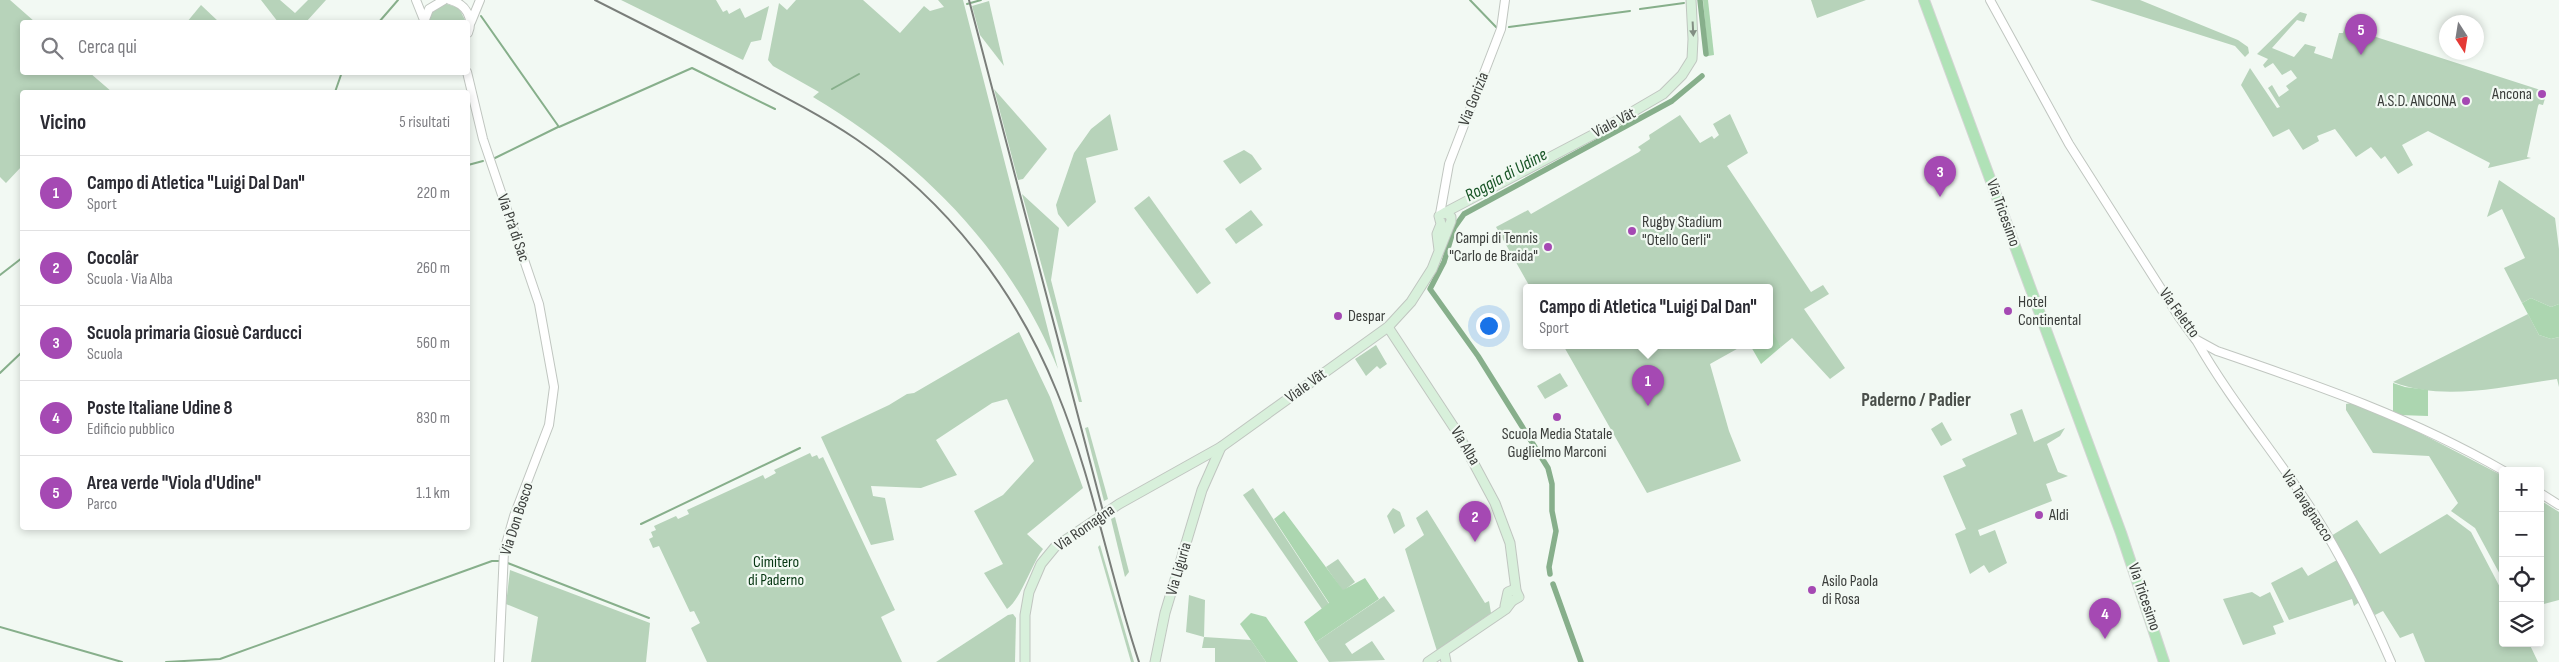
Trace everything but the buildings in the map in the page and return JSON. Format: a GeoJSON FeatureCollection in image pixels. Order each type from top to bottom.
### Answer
{"type":"FeatureCollection","features":[{"type":"Feature","properties":{"kind":"main road","name":"Viale Vât"},"geometry":{"type":"LineString","coordinates":[[1221,447],[1388,327],[1402,313],[1432,269],[1439,250],[1445,217],[1471,198],[1647,105],[1677,81],[1687,69],[1692,59],[1694,39],[1691,0]]}},
{"type":"Feature","properties":{"kind":"main road","name":"Via Tricesimo"},"geometry":{"type":"LineString","coordinates":[[1924,0],[2125,544],[2162,651],[2164,662]]}},
{"type":"Feature","properties":{"kind":"main road","name":"Via Alba"},"geometry":{"type":"LineString","coordinates":[[1388,327],[1457,432],[1478,469],[1506,530],[1513,556],[1514,577],[1512,595],[1503,611],[1444,652]]}},
{"type":"Feature","properties":{"kind":"main road","name":"Via Romagna"},"geometry":{"type":"LineString","coordinates":[[1024,662],[1025,614],[1029,592],[1038,569],[1047,555],[1062,540],[1080,528],[1221,447]]}},
{"type":"Feature","properties":{"kind":"main road","name":"Via Liguria"},"geometry":{"type":"LineString","coordinates":[[1155,662],[1166,614],[1207,477],[1221,447]]}},
{"type":"Feature","properties":{"kind":"main road"},"geometry":{"type":"LineString","coordinates":[[1191,463],[1201,468],[1207,477]]}},
{"type":"Feature","properties":{"kind":"main road","name":"Via Tricesimo"},"geometry":{"type":"LineString","coordinates":[[2162,651],[2170,662]]}},
{"type":"Feature","properties":{"kind":"main road"},"geometry":{"type":"LineString","coordinates":[[1428,662],[1444,652],[1446,662]]}},
{"type":"Feature","properties":{"kind":"street"},"geometry":{"type":"LineString","coordinates":[[416,0],[423,20]]}},
{"type":"Feature","properties":{"kind":"street"},"geometry":{"type":"LineString","coordinates":[[425,20],[428,9],[444,0]]}},
{"type":"Feature","properties":{"kind":"street"},"geometry":{"type":"LineString","coordinates":[[452,0],[464,7],[470,20]]}},
{"type":"Feature","properties":{"kind":"street"},"geometry":{"type":"LineString","coordinates":[[470,24],[480,0]]}},
{"type":"Feature","properties":{"kind":"street","name":"Via Gorizia"},"geometry":{"type":"LineString","coordinates":[[1445,217],[1443,199],[1451,157],[1501,29],[1505,0]]}},
{"type":"Feature","properties":{"kind":"street","name":"Via Feletto"},"geometry":{"type":"LineString","coordinates":[[1990,0],[2069,144],[2179,317],[2195,338],[2217,350],[2388,412],[2445,438],[2499,468]]}},
{"type":"Feature","properties":{"kind":"street","name":"Via Prà di Sac"},"geometry":{"type":"LineString","coordinates":[[467,75],[483,139],[539,304],[553,379]]}},
{"type":"Feature","properties":{"kind":"street","name":"Via Tavagnacco"},"geometry":{"type":"LineString","coordinates":[[2195,338],[2312,510],[2360,592],[2391,662]]}},
{"type":"Feature","properties":{"kind":"street"},"geometry":{"type":"LineString","coordinates":[[2209,360],[2211,354],[2217,350]]}},
{"type":"Feature","properties":{"kind":"street","name":"Via Don Bosco"},"geometry":{"type":"LineString","coordinates":[[498,662],[504,555],[514,516],[549,425],[553,405],[553,379]]}},
{"type":"Feature","properties":{"kind":"street"},"geometry":{"type":"LineString","coordinates":[[2544,496],[2559,505]]}},
{"type":"Feature","properties":{"kind":"green space"},"geometry":{"type":"Polygon","coordinates":[[[0,0],[10,0],[33,20],[20,20],[20,75],[92,75],[110,90],[20,90],[20,168],[6,183],[0,177],[0,0]]]}},
{"type":"Feature","properties":{"kind":"green space"},"geometry":{"type":"Polygon","coordinates":[[[261,0],[280,0],[295,13],[308,0],[326,0],[308,20],[276,20],[261,0]]]}},
{"type":"Feature","properties":{"kind":"green space"},"geometry":{"type":"Polygon","coordinates":[[[621,0],[716,0],[723,12],[727,10],[729,14],[740,8],[745,18],[769,6],[761,40],[751,42],[743,60],[621,0]]]}},
{"type":"Feature","properties":{"kind":"green space"},"geometry":{"type":"Polygon","coordinates":[[[796,0],[863,0],[900,33],[924,6],[930,11],[944,7],[938,0],[963,0],[1058,369],[1038,326],[1015,286],[988,248],[958,213],[925,180],[890,150],[853,122],[813,97],[819,92],[773,66],[768,60],[779,3],[787,10],[796,0]]]}},
{"type":"Feature","properties":{"kind":"green space"},"geometry":{"type":"Polygon","coordinates":[[[1703,0],[1708,0],[1714,55],[1708,56],[1703,0]]]}},
{"type":"Feature","properties":{"kind":"green space"},"geometry":{"type":"Polygon","coordinates":[[[1811,0],[1866,0],[1817,18],[1811,0]]]}},
{"type":"Feature","properties":{"kind":"green space"},"geometry":{"type":"Polygon","coordinates":[[[2090,0],[2140,0],[2238,40],[2248,47],[2249,53],[2245,57],[2235,46],[2090,0]]]}},
{"type":"Feature","properties":{"kind":"green space"},"geometry":{"type":"Polygon","coordinates":[[[989,1],[1004,66],[980,35],[972,6],[989,1]]]}},
{"type":"Feature","properties":{"kind":"green space"},"geometry":{"type":"Polygon","coordinates":[[[447,4],[459,8],[465,20],[428,20],[434,10],[447,4]]]}},
{"type":"Feature","properties":{"kind":"green space"},"geometry":{"type":"Polygon","coordinates":[[[201,5],[217,20],[189,20],[201,5]]]}},
{"type":"Feature","properties":{"kind":"green space"},"geometry":{"type":"Polygon","coordinates":[[[2300,12],[2307,14],[2304,22],[2297,20],[2272,48],[2294,57],[2305,44],[2316,47],[2314,53],[2332,59],[2339,33],[2343,33],[2345,27],[2439,57],[2439,60],[2448,60],[2547,92],[2543,105],[2539,104],[2538,106],[2527,157],[2531,158],[2488,168],[2490,163],[2428,131],[2402,145],[2413,165],[2398,174],[2385,156],[2381,159],[2371,147],[2356,157],[2335,129],[2317,136],[2319,141],[2303,150],[2289,129],[2273,137],[2241,85],[2250,68],[2277,108],[2280,107],[2268,88],[2272,85],[2279,97],[2289,90],[2286,86],[2297,78],[2291,70],[2282,75],[2273,63],[2265,68],[2263,65],[2268,59],[2257,54],[2300,12]]]}},
{"type":"Feature","properties":{"kind":"green space"},"geometry":{"type":"Polygon","coordinates":[[[994,89],[1047,149],[1023,179],[1018,180],[994,89]]]}},
{"type":"Feature","properties":{"kind":"green space"},"geometry":{"type":"Polygon","coordinates":[[[1110,114],[1118,150],[1086,158],[1096,202],[1068,227],[1058,214],[1056,205],[1074,153],[1091,129],[1110,114]]]}},
{"type":"Feature","properties":{"kind":"green space"},"geometry":{"type":"Polygon","coordinates":[[[1730,114],[1748,153],[1727,166],[1811,292],[1823,285],[1829,294],[1804,309],[1845,368],[1830,379],[1792,338],[1781,347],[1773,336],[1773,284],[1528,284],[1496,227],[1528,210],[1531,214],[1639,152],[1641,150],[1638,147],[1650,139],[1649,135],[1680,115],[1700,143],[1712,136],[1714,139],[1719,135],[1713,124],[1730,114]]]}},
{"type":"Feature","properties":{"kind":"green space"},"geometry":{"type":"Polygon","coordinates":[[[1244,150],[1252,155],[1262,169],[1240,184],[1223,161],[1244,150]]]}},
{"type":"Feature","properties":{"kind":"green space"},"geometry":{"type":"Polygon","coordinates":[[[2499,180],[2555,218],[2559,249],[2559,304],[2551,307],[2531,298],[2522,303],[2504,268],[2525,258],[2502,209],[2487,217],[2499,180]]]}},
{"type":"Feature","properties":{"kind":"green space"},"geometry":{"type":"Polygon","coordinates":[[[1022,194],[1059,228],[1051,280],[1082,402],[1079,402],[1022,194]]]}},
{"type":"Feature","properties":{"kind":"green space"},"geometry":{"type":"Polygon","coordinates":[[[1149,196],[1211,283],[1197,294],[1134,208],[1149,196]]]}},
{"type":"Feature","properties":{"kind":"green space"},"geometry":{"type":"Polygon","coordinates":[[[1251,210],[1263,225],[1236,244],[1225,229],[1251,210]]]}},
{"type":"Feature","properties":{"kind":"green space"},"geometry":{"type":"Polygon","coordinates":[[[2531,298],[2551,307],[2559,304],[2559,337],[2551,339],[2539,335],[2522,303],[2531,298]]]}},
{"type":"Feature","properties":{"kind":"green space"},"geometry":{"type":"Polygon","coordinates":[[[2528,314],[2539,335],[2551,339],[2559,337],[2559,387],[2557,379],[2475,391],[2454,392],[2413,388],[2393,382],[2528,314]]]}},
{"type":"Feature","properties":{"kind":"green space"},"geometry":{"type":"Polygon","coordinates":[[[1019,332],[1050,397],[1083,488],[1027,534],[1043,549],[1017,598],[1007,609],[984,573],[1003,564],[974,511],[1003,495],[1034,461],[1007,399],[992,403],[936,440],[957,475],[921,488],[871,486],[873,496],[885,498],[894,540],[871,545],[821,437],[889,405],[907,394],[914,393],[1019,332]]]}},
{"type":"Feature","properties":{"kind":"green space"},"geometry":{"type":"Polygon","coordinates":[[[1773,333],[1781,347],[1761,364],[1752,349],[1773,349],[1773,333]]]}},
{"type":"Feature","properties":{"kind":"green space"},"geometry":{"type":"Polygon","coordinates":[[[1376,345],[1387,364],[1380,369],[1377,366],[1366,376],[1355,359],[1376,345]]]}},
{"type":"Feature","properties":{"kind":"green space"},"geometry":{"type":"Polygon","coordinates":[[[1565,349],[1737,349],[1710,364],[1729,431],[1741,461],[1647,493],[1565,349]]]}},
{"type":"Feature","properties":{"kind":"green space"},"geometry":{"type":"Polygon","coordinates":[[[1560,373],[1568,386],[1545,399],[1537,386],[1560,373]]]}},
{"type":"Feature","properties":{"kind":"green space"},"geometry":{"type":"Polygon","coordinates":[[[2393,383],[2405,387],[2428,390],[2428,416],[2399,415],[2393,412],[2393,383]]]}},
{"type":"Feature","properties":{"kind":"green space"},"geometry":{"type":"Polygon","coordinates":[[[2351,403],[2397,421],[2499,474],[2499,573],[2475,528],[2451,511],[2458,503],[2429,456],[2373,453],[2346,410],[2346,404],[2351,403]]]}},
{"type":"Feature","properties":{"kind":"green space"},"geometry":{"type":"Polygon","coordinates":[[[2022,409],[2034,442],[2065,428],[2060,436],[2047,444],[2058,472],[2068,476],[2046,484],[2052,501],[1978,530],[1980,536],[1995,530],[2007,563],[1989,573],[1984,565],[1970,574],[1955,534],[1966,529],[1943,476],[1966,466],[1962,459],[2017,434],[2010,414],[2022,409]]]}},
{"type":"Feature","properties":{"kind":"green space"},"geometry":{"type":"Polygon","coordinates":[[[1942,422],[1952,440],[1941,446],[1931,429],[1942,422]]]}},
{"type":"Feature","properties":{"kind":"green space"},"geometry":{"type":"Polygon","coordinates":[[[1088,427],[1108,499],[1104,501],[1085,428],[1088,427]]]}},
{"type":"Feature","properties":{"kind":"green space","name":"Cimitero di Paderno"},"geometry":{"type":"Polygon","coordinates":[[[810,453],[812,457],[817,455],[819,459],[823,457],[895,610],[881,617],[902,662],[707,662],[691,628],[700,623],[694,611],[690,612],[659,546],[653,548],[649,539],[653,537],[651,532],[656,530],[654,526],[676,516],[678,519],[689,514],[687,510],[763,475],[765,479],[776,473],[774,470],[810,453]]]}},
{"type":"Feature","properties":{"kind":"green space"},"geometry":{"type":"Polygon","coordinates":[[[1253,488],[1329,604],[1322,609],[1243,495],[1253,488]]]}},
{"type":"Feature","properties":{"kind":"green space"},"geometry":{"type":"Polygon","coordinates":[[[2544,503],[2559,512],[2559,600],[2544,604],[2544,503]]]}},
{"type":"Feature","properties":{"kind":"green space"},"geometry":{"type":"Polygon","coordinates":[[[1393,508],[1400,512],[1405,526],[1394,534],[1387,516],[1393,508]]]}},
{"type":"Feature","properties":{"kind":"green space"},"geometry":{"type":"Polygon","coordinates":[[[1427,510],[1485,603],[1489,601],[1491,613],[1437,651],[1405,549],[1424,535],[1416,518],[1427,510]]]}},
{"type":"Feature","properties":{"kind":"green space"},"geometry":{"type":"Polygon","coordinates":[[[1284,511],[1343,590],[1365,578],[1379,599],[1316,642],[1304,622],[1329,603],[1274,519],[1284,511]]]}},
{"type":"Feature","properties":{"kind":"green space"},"geometry":{"type":"Polygon","coordinates":[[[2447,514],[2471,532],[2499,585],[2499,647],[2531,647],[2538,662],[2425,662],[2413,633],[2400,638],[2383,611],[2375,615],[2331,536],[2357,520],[2380,554],[2447,514]]]}},
{"type":"Feature","properties":{"kind":"green space"},"geometry":{"type":"Polygon","coordinates":[[[1115,517],[1129,572],[1125,577],[1111,519],[1115,517]]]}},
{"type":"Feature","properties":{"kind":"green space"},"geometry":{"type":"Polygon","coordinates":[[[1100,545],[1134,662],[1131,662],[1098,547],[1100,545]]]}},
{"type":"Feature","properties":{"kind":"green space"},"geometry":{"type":"Polygon","coordinates":[[[1338,559],[1355,582],[1343,591],[1326,567],[1338,559]]]}},
{"type":"Feature","properties":{"kind":"green space"},"geometry":{"type":"Polygon","coordinates":[[[2337,560],[2358,596],[2358,603],[2354,606],[2352,599],[2289,620],[2271,583],[2302,567],[2308,576],[2337,560]]]}},
{"type":"Feature","properties":{"kind":"green space"},"geometry":{"type":"Polygon","coordinates":[[[510,570],[650,623],[646,662],[531,662],[538,617],[506,604],[510,570]]]}},
{"type":"Feature","properties":{"kind":"green space"},"geometry":{"type":"Polygon","coordinates":[[[2252,592],[2260,597],[2270,592],[2284,622],[2273,626],[2276,634],[2243,645],[2223,599],[2252,592]]]}},
{"type":"Feature","properties":{"kind":"green space"},"geometry":{"type":"Polygon","coordinates":[[[1189,595],[1205,600],[1204,637],[1186,632],[1189,595]]]}},
{"type":"Feature","properties":{"kind":"green space"},"geometry":{"type":"Polygon","coordinates":[[[1384,596],[1395,611],[1345,644],[1352,654],[1372,641],[1385,660],[1329,662],[1316,642],[1384,596]]]}},
{"type":"Feature","properties":{"kind":"green space"},"geometry":{"type":"Polygon","coordinates":[[[1251,613],[1266,617],[1298,662],[1266,662],[1240,624],[1251,613]]]}},
{"type":"Feature","properties":{"kind":"green space"},"geometry":{"type":"Polygon","coordinates":[[[1013,614],[1016,618],[1015,662],[936,662],[1008,615],[1013,614]]]}},
{"type":"Feature","properties":{"kind":"green space"},"geometry":{"type":"Polygon","coordinates":[[[1204,637],[1251,640],[1266,662],[1215,662],[1215,648],[1202,648],[1204,637]]]}},
{"type":"Feature","properties":{"kind":"waterway"},"geometry":{"type":"LineString","coordinates":[[381,20],[398,0]]}},
{"type":"Feature","properties":{"kind":"waterway"},"geometry":{"type":"LineString","coordinates":[[967,4],[981,0]]}},
{"type":"Feature","properties":{"kind":"waterway"},"geometry":{"type":"LineString","coordinates":[[1470,0],[1496,27]]}},
{"type":"Feature","properties":{"kind":"waterway","name":"Roggia di Udine"},"geometry":{"type":"LineString","coordinates":[[1700,0],[1706,54]]}},
{"type":"Feature","properties":{"kind":"waterway"},"geometry":{"type":"LineString","coordinates":[[1640,9],[1684,3]]}},
{"type":"Feature","properties":{"kind":"waterway"},"geometry":{"type":"LineString","coordinates":[[1509,27],[1630,11]]}},
{"type":"Feature","properties":{"kind":"waterway"},"geometry":{"type":"LineString","coordinates":[[481,16],[559,127],[692,68],[775,109]]}},
{"type":"Feature","properties":{"kind":"waterway"},"geometry":{"type":"LineString","coordinates":[[832,89],[859,74]]}},
{"type":"Feature","properties":{"kind":"waterway"},"geometry":{"type":"LineString","coordinates":[[336,90],[341,75]]}},
{"type":"Feature","properties":{"kind":"waterway","name":"Roggia di Udine"},"geometry":{"type":"LineString","coordinates":[[1550,574],[1549,567],[1556,531],[1552,511],[1552,484],[1548,468],[1478,356],[1430,289],[1444,262],[1454,228],[1464,214],[1672,101],[1702,76]]}},
{"type":"Feature","properties":{"kind":"waterway"},"geometry":{"type":"LineString","coordinates":[[495,158],[558,127]]}},
{"type":"Feature","properties":{"kind":"waterway"},"geometry":{"type":"LineString","coordinates":[[470,164],[483,161]]}},
{"type":"Feature","properties":{"kind":"waterway"},"geometry":{"type":"LineString","coordinates":[[0,275],[20,260]]}},
{"type":"Feature","properties":{"kind":"waterway"},"geometry":{"type":"LineString","coordinates":[[0,373],[20,354]]}},
{"type":"Feature","properties":{"kind":"waterway"},"geometry":{"type":"LineString","coordinates":[[641,524],[800,448]]}},
{"type":"Feature","properties":{"kind":"waterway"},"geometry":{"type":"LineString","coordinates":[[166,662],[220,659],[492,561],[500,561]]}},
{"type":"Feature","properties":{"kind":"waterway"},"geometry":{"type":"LineString","coordinates":[[505,562],[649,618]]}},
{"type":"Feature","properties":{"kind":"waterway","name":"Roggia di Udine"},"geometry":{"type":"LineString","coordinates":[[1553,584],[1581,662]]}},
{"type":"Feature","properties":{"kind":"waterway"},"geometry":{"type":"LineString","coordinates":[[0,627],[122,662]]}},
{"type":"Feature","properties":{"kind":"railway"},"geometry":{"type":"LineString","coordinates":[[595,0],[780,95],[856,139],[889,163],[920,190],[949,219],[975,250],[1021,318],[1057,392],[1081,458],[1139,662]]}},
{"type":"Feature","properties":{"kind":"railway"},"geometry":{"type":"LineString","coordinates":[[969,0],[1104,515]]}},
{"type":"Feature","properties":{"kind":"place","name":"Area verde \"Viola d'Udine\""},"geometry":{"type":"Point","coordinates":[2361,55]}},
{"type":"Feature","properties":{"kind":"place","name":"Ancona"},"geometry":{"type":"Point","coordinates":[2542,94]}},
{"type":"Feature","properties":{"kind":"place","name":"A.S.D. ANCONA"},"geometry":{"type":"Point","coordinates":[2466,101]}},
{"type":"Feature","properties":{"kind":"place","name":"Scuola primaria Giosuè Carducci"},"geometry":{"type":"Point","coordinates":[1940,197]}},
{"type":"Feature","properties":{"kind":"place","name":"Rugby Stadium \"Otello Gerli\""},"geometry":{"type":"Point","coordinates":[1632,231]}},
{"type":"Feature","properties":{"kind":"place","name":"Campi di Tennis \"Carlo de Braida\""},"geometry":{"type":"Point","coordinates":[1548,247]}},
{"type":"Feature","properties":{"kind":"place","name":"Hotel Continental"},"geometry":{"type":"Point","coordinates":[2008,311]}},
{"type":"Feature","properties":{"kind":"place","name":"Despar"},"geometry":{"type":"Point","coordinates":[1338,316]}},
{"type":"Feature","properties":{"kind":"place","name":"Campo di Atletica \"Luigi Dal Dan\""},"geometry":{"type":"Point","coordinates":[1648,406]}},
{"type":"Feature","properties":{"kind":"place","name":"Scuola Media Statale Guglielmo Marconi"},"geometry":{"type":"Point","coordinates":[1557,417]}},
{"type":"Feature","properties":{"kind":"place","name":"Aldi"},"geometry":{"type":"Point","coordinates":[2039,515]}},
{"type":"Feature","properties":{"kind":"place","name":"Cocolâr"},"geometry":{"type":"Point","coordinates":[1475,542]}},
{"type":"Feature","properties":{"kind":"place","name":"Asilo Paola di Rosa"},"geometry":{"type":"Point","coordinates":[1812,590]}},
{"type":"Feature","properties":{"kind":"place","name":"Poste Italiane Udine 8"},"geometry":{"type":"Point","coordinates":[2105,639]}},
{"type":"Feature","properties":{"kind":"district","name":"Paderno / Padier"},"geometry":{"type":"Point","coordinates":[1916,400]}}]}
